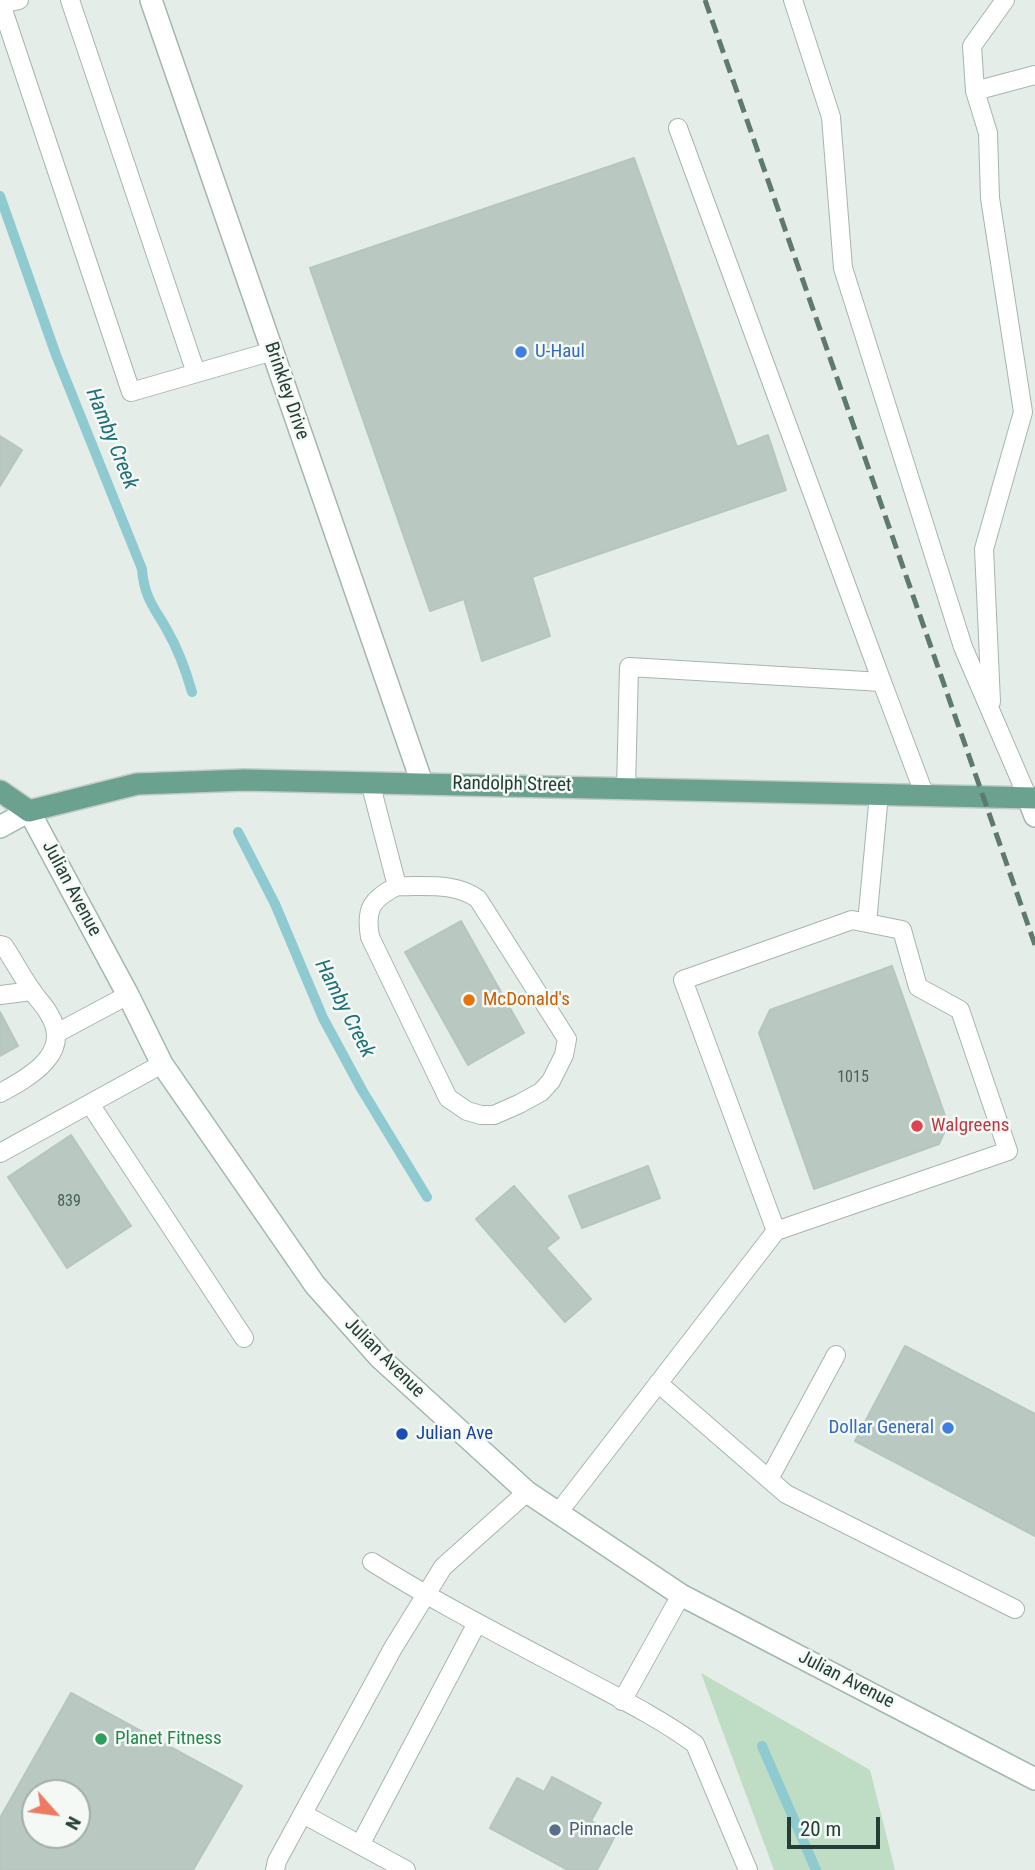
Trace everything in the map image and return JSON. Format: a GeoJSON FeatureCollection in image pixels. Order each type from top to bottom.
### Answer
{"type":"FeatureCollection","features":[{"type":"Feature","properties":{"kind":"main road","name":"Randolph Street"},"geometry":{"type":"LineString","coordinates":[[29,811],[137,784],[244,780],[879,794],[1033,804]]}},
{"type":"Feature","properties":{"kind":"main road"},"geometry":{"type":"LineString","coordinates":[[0,791],[29,811]]}},
{"type":"Feature","properties":{"kind":"street","name":"Brinkley Drive"},"geometry":{"type":"LineString","coordinates":[[151,0],[422,783]]}},
{"type":"Feature","properties":{"kind":"street"},"geometry":{"type":"LineString","coordinates":[[0,827],[29,811]]}},
{"type":"Feature","properties":{"kind":"street","name":"Julian Avenue"},"geometry":{"type":"LineString","coordinates":[[29,811],[162,1064],[315,1285],[380,1358],[527,1492],[681,1595],[1035,1779]]}},
{"type":"Feature","properties":{"kind":"lane"},"geometry":{"type":"LineString","coordinates":[[19,0],[1,4],[131,392],[273,351]]}},
{"type":"Feature","properties":{"kind":"lane"},"geometry":{"type":"LineString","coordinates":[[70,0],[196,373]]}},
{"type":"Feature","properties":{"kind":"lane"},"geometry":{"type":"LineString","coordinates":[[793,0],[831,117],[843,268],[963,647],[1033,804]]}},
{"type":"Feature","properties":{"kind":"lane"},"geometry":{"type":"LineString","coordinates":[[991,712],[984,549],[1023,412],[990,198],[988,133],[975,91],[972,46],[1005,0]]}},
{"type":"Feature","properties":{"kind":"lane"},"geometry":{"type":"LineString","coordinates":[[975,91],[1035,75]]}},
{"type":"Feature","properties":{"kind":"lane"},"geometry":{"type":"LineString","coordinates":[[678,128],[925,796]]}},
{"type":"Feature","properties":{"kind":"lane"},"geometry":{"type":"LineString","coordinates":[[626,788],[629,667],[882,682]]}},
{"type":"Feature","properties":{"kind":"lane"},"geometry":{"type":"LineString","coordinates":[[370,782],[397,886]]}},
{"type":"Feature","properties":{"kind":"lane"},"geometry":{"type":"LineString","coordinates":[[867,923],[879,794]]}},
{"type":"Feature","properties":{"kind":"lane"},"geometry":{"type":"LineString","coordinates":[[397,886],[457,888],[478,899],[567,1040],[558,1069],[541,1092],[494,1115],[467,1111],[448,1098],[370,937],[370,909],[377,896],[397,886]]}},
{"type":"Feature","properties":{"kind":"lane"},"geometry":{"type":"LineString","coordinates":[[558,1513],[776,1231],[1009,1151],[960,1010],[918,987],[902,930],[852,920],[683,981],[776,1231]]}},
{"type":"Feature","properties":{"kind":"lane"},"geometry":{"type":"LineString","coordinates":[[0,945],[4,946],[50,1015],[57,1033],[56,1048],[49,1058],[27,1079],[0,1093]]}},
{"type":"Feature","properties":{"kind":"lane"},"geometry":{"type":"LineString","coordinates":[[0,995],[32,991]]}},
{"type":"Feature","properties":{"kind":"lane"},"geometry":{"type":"LineString","coordinates":[[57,1033],[128,995]]}},
{"type":"Feature","properties":{"kind":"lane"},"geometry":{"type":"LineString","coordinates":[[0,1153],[162,1064]]}},
{"type":"Feature","properties":{"kind":"lane"},"geometry":{"type":"LineString","coordinates":[[0,1081],[10,1074],[27,1079]]}},
{"type":"Feature","properties":{"kind":"lane"},"geometry":{"type":"LineString","coordinates":[[90,1104],[244,1338]]}},
{"type":"Feature","properties":{"kind":"lane"},"geometry":{"type":"LineString","coordinates":[[769,1479],[836,1355]]}},
{"type":"Feature","properties":{"kind":"lane"},"geometry":{"type":"LineString","coordinates":[[658,1383],[786,1493],[1015,1609]]}},
{"type":"Feature","properties":{"kind":"lane"},"geometry":{"type":"LineString","coordinates":[[275,1870],[277,1861],[424,1595],[443,1567],[527,1492]]}},
{"type":"Feature","properties":{"kind":"lane"},"geometry":{"type":"LineString","coordinates":[[372,1562],[424,1595],[622,1701],[695,1744],[748,1870]]}},
{"type":"Feature","properties":{"kind":"lane"},"geometry":{"type":"LineString","coordinates":[[622,1701],[681,1595]]}},
{"type":"Feature","properties":{"kind":"lane"},"geometry":{"type":"LineString","coordinates":[[360,1845],[477,1623]]}},
{"type":"Feature","properties":{"kind":"lane"},"geometry":{"type":"LineString","coordinates":[[303,1814],[406,1870]]}},
{"type":"Feature","properties":{"kind":"green space"},"geometry":{"type":"Polygon","coordinates":[[[701,1673],[870,1770],[895,1870],[774,1870],[701,1673]]]}},
{"type":"Feature","properties":{"kind":"building","name":"U-Haul"},"geometry":{"type":"Polygon","coordinates":[[[634,158],[737,447],[768,435],[786,490],[532,577],[550,636],[482,661],[464,599],[430,611],[310,268],[634,158]]]}},
{"type":"Feature","properties":{"kind":"building"},"geometry":{"type":"Polygon","coordinates":[[[0,436],[22,450],[0,486],[0,436]]]}},
{"type":"Feature","properties":{"kind":"building","name":"McDonald's"},"geometry":{"type":"Polygon","coordinates":[[[461,921],[524,1033],[468,1065],[405,952],[461,921]]]}},
{"type":"Feature","properties":{"kind":"building","name":"Walgreens"},"geometry":{"type":"Polygon","coordinates":[[[892,966],[948,1124],[939,1144],[814,1189],[759,1033],[770,1010],[892,966]]]}},
{"type":"Feature","properties":{"kind":"building"},"geometry":{"type":"Polygon","coordinates":[[[0,1012],[18,1046],[0,1056],[0,1012]]]}},
{"type":"Feature","properties":{"kind":"building"},"geometry":{"type":"Polygon","coordinates":[[[71,1135],[131,1226],[67,1268],[8,1177],[71,1135]]]}},
{"type":"Feature","properties":{"kind":"building"},"geometry":{"type":"Polygon","coordinates":[[[648,1166],[660,1198],[582,1228],[569,1196],[648,1166]]]}},
{"type":"Feature","properties":{"kind":"building"},"geometry":{"type":"Polygon","coordinates":[[[514,1186],[559,1238],[546,1248],[591,1299],[565,1322],[476,1219],[514,1186]]]}},
{"type":"Feature","properties":{"kind":"building","name":"Dollar General"},"geometry":{"type":"Polygon","coordinates":[[[905,1346],[1035,1414],[1035,1536],[855,1441],[905,1346]]]}},
{"type":"Feature","properties":{"kind":"building","name":"Planet Fitness"},"geometry":{"type":"Polygon","coordinates":[[[71,1693],[242,1786],[193,1870],[0,1870],[0,1818],[21,1781],[21,1849],[91,1849],[91,1779],[22,1779],[71,1693]]]}},
{"type":"Feature","properties":{"kind":"building"},"geometry":{"type":"Polygon","coordinates":[[[552,1777],[601,1803],[591,1821],[616,1834],[597,1870],[568,1870],[490,1828],[517,1778],[544,1792],[552,1777]]]}},
{"type":"Feature","properties":{"kind":"waterway","name":"Hamby Creek"},"geometry":{"type":"LineString","coordinates":[[0,196],[56,355],[142,569],[147,595],[175,645],[192,692]]}},
{"type":"Feature","properties":{"kind":"waterway","name":"Hamby Creek"},"geometry":{"type":"LineString","coordinates":[[238,832],[275,904],[323,1018],[362,1090],[427,1197]]}},
{"type":"Feature","properties":{"kind":"waterway","name":"Hamby Creek"},"geometry":{"type":"LineString","coordinates":[[762,1746],[816,1870]]}},
{"type":"Feature","properties":{"kind":"railway"},"geometry":{"type":"LineString","coordinates":[[705,0],[1035,945]]}},
{"type":"Feature","properties":{"kind":"place","name":"U-Haul"},"geometry":{"type":"Point","coordinates":[521,352]}},
{"type":"Feature","properties":{"kind":"place","name":"McDonald's"},"geometry":{"type":"Point","coordinates":[469,1000]}},
{"type":"Feature","properties":{"kind":"place","name":"Walgreens"},"geometry":{"type":"Point","coordinates":[917,1126]}},
{"type":"Feature","properties":{"kind":"place","name":"Dollar General"},"geometry":{"type":"Point","coordinates":[948,1428]}},
{"type":"Feature","properties":{"kind":"place","name":"Julian Ave"},"geometry":{"type":"Point","coordinates":[402,1434]}},
{"type":"Feature","properties":{"kind":"place","name":"Planet Fitness"},"geometry":{"type":"Point","coordinates":[101,1739]}},
{"type":"Feature","properties":{"kind":"place","name":"Pinnacle"},"geometry":{"type":"Point","coordinates":[555,1830]}}]}
